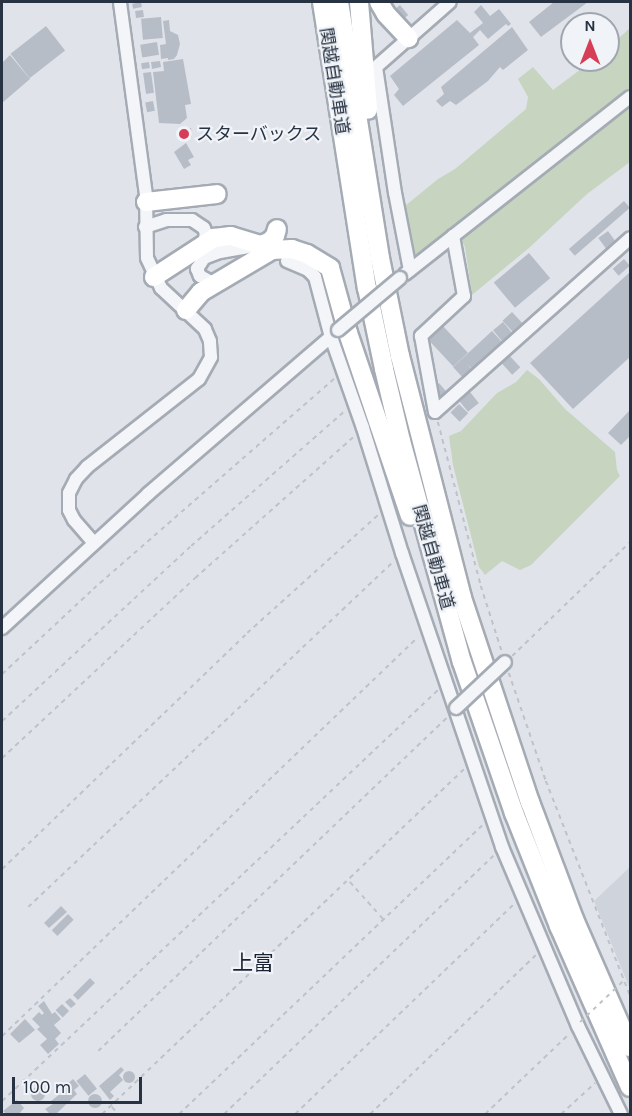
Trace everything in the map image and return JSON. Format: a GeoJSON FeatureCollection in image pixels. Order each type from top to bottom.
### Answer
{"type":"FeatureCollection","features":[{"type":"Feature","properties":{"kind":"highway","name":"関越自動車道"},"geometry":{"type":"LineString","coordinates":[[322,2],[367,288],[384,369],[401,441],[462,662],[538,874],[630,1087]]}},
{"type":"Feature","properties":{"kind":"highway","name":"関越自動車道"},"geometry":{"type":"LineString","coordinates":[[339,2],[380,258],[400,357],[431,486],[479,654],[530,802],[574,919],[630,1047]]}},
{"type":"Feature","properties":{"kind":"highway"},"geometry":{"type":"LineString","coordinates":[[359,2],[380,258]]}},
{"type":"Feature","properties":{"kind":"highway"},"geometry":{"type":"LineString","coordinates":[[379,2],[386,14],[408,38]]}},
{"type":"Feature","properties":{"kind":"highway"},"geometry":{"type":"LineString","coordinates":[[146,202],[217,194]]}},
{"type":"Feature","properties":{"kind":"highway"},"geometry":{"type":"LineString","coordinates":[[154,277],[214,238],[231,236],[261,245],[269,242],[275,236],[277,229]]}},
{"type":"Feature","properties":{"kind":"highway"},"geometry":{"type":"LineString","coordinates":[[186,310],[201,292],[261,255],[280,248],[307,254],[330,268],[348,333],[419,546],[462,662]]}},
{"type":"Feature","properties":{"kind":"street"},"geometry":{"type":"LineString","coordinates":[[94,543],[74,520],[69,510],[69,493],[76,479],[87,467],[186,390],[206,370],[211,357],[210,341],[205,329],[167,294],[154,277],[146,251],[146,202],[120,2]]}},
{"type":"Feature","properties":{"kind":"street"},"geometry":{"type":"LineString","coordinates":[[410,270],[395,194],[376,67],[450,2]]}},
{"type":"Feature","properties":{"kind":"street"},"geometry":{"type":"LineString","coordinates":[[2,628],[94,543],[400,278],[630,97]]}},
{"type":"Feature","properties":{"kind":"street"},"geometry":{"type":"LineString","coordinates":[[146,226],[166,220],[192,220],[204,228],[206,234],[203,246]]}},
{"type":"Feature","properties":{"kind":"street"},"geometry":{"type":"LineString","coordinates":[[435,412],[421,336],[464,296],[453,236]]}},
{"type":"Feature","properties":{"kind":"street"},"geometry":{"type":"LineString","coordinates":[[435,412],[630,238]]}},
{"type":"Feature","properties":{"kind":"street"},"geometry":{"type":"LineString","coordinates":[[220,280],[211,282],[200,276],[197,269],[204,258],[220,252],[261,245]]}},
{"type":"Feature","properties":{"kind":"street"},"geometry":{"type":"LineString","coordinates":[[287,261],[308,270],[315,277],[334,334],[343,372],[402,553],[502,847],[544,948],[621,1114]]}},
{"type":"Feature","properties":{"kind":"street"},"geometry":{"type":"LineString","coordinates":[[456,708],[505,662]]}},
{"type":"Feature","properties":{"kind":"path"},"geometry":{"type":"LineString","coordinates":[[2,674],[93,589],[343,372]]}},
{"type":"Feature","properties":{"kind":"path"},"geometry":{"type":"LineString","coordinates":[[2,721],[191,546],[355,404]]}},
{"type":"Feature","properties":{"kind":"path"},"geometry":{"type":"LineString","coordinates":[[435,412],[481,586],[505,662],[546,781],[630,995]]}},
{"type":"Feature","properties":{"kind":"path"},"geometry":{"type":"LineString","coordinates":[[2,758],[195,578],[363,428]]}},
{"type":"Feature","properties":{"kind":"path"},"geometry":{"type":"LineString","coordinates":[[2,869],[247,633],[387,506]]}},
{"type":"Feature","properties":{"kind":"path"},"geometry":{"type":"LineString","coordinates":[[505,662],[630,542]]}},
{"type":"Feature","properties":{"kind":"path"},"geometry":{"type":"LineString","coordinates":[[28,907],[402,553]]}},
{"type":"Feature","properties":{"kind":"path"},"geometry":{"type":"LineString","coordinates":[[2,1036],[428,629]]}},
{"type":"Feature","properties":{"kind":"path"},"geometry":{"type":"LineString","coordinates":[[2,1101],[447,681]]}},
{"type":"Feature","properties":{"kind":"path"},"geometry":{"type":"LineString","coordinates":[[98,1051],[456,708]]}},
{"type":"Feature","properties":{"kind":"path"},"geometry":{"type":"LineString","coordinates":[[102,1114],[349,881],[473,760]]}},
{"type":"Feature","properties":{"kind":"path"},"geometry":{"type":"LineString","coordinates":[[179,1114],[492,816]]}},
{"type":"Feature","properties":{"kind":"path"},"geometry":{"type":"LineString","coordinates":[[224,1114],[502,847]]}},
{"type":"Feature","properties":{"kind":"path"},"geometry":{"type":"LineString","coordinates":[[349,881],[384,920]]}},
{"type":"Feature","properties":{"kind":"path"},"geometry":{"type":"LineString","coordinates":[[295,1114],[522,896]]}},
{"type":"Feature","properties":{"kind":"path"},"geometry":{"type":"LineString","coordinates":[[370,1114],[544,948]]}},
{"type":"Feature","properties":{"kind":"path"},"geometry":{"type":"LineString","coordinates":[[485,1114],[624,980]]}},
{"type":"Feature","properties":{"kind":"path"},"geometry":{"type":"LineString","coordinates":[[561,1114],[602,1077]]}},
{"type":"Feature","properties":{"kind":"path"},"geometry":{"type":"LineString","coordinates":[[111,1106],[117,1114]]}},
{"type":"Feature","properties":{"kind":"path"},"geometry":{"type":"LineString","coordinates":[[108,1109],[112,1114]]}},
{"type":"Feature","properties":{"kind":"shaded area"},"geometry":{"type":"Polygon","coordinates":[[[630,867],[630,989],[594,901],[630,867]]]}},
{"type":"Feature","properties":{"kind":"green space"},"geometry":{"type":"Polygon","coordinates":[[[630,28],[630,162],[587,194],[530,247],[472,295],[465,247],[457,231],[441,238],[417,255],[411,252],[403,214],[405,206],[438,179],[455,169],[526,109],[528,97],[518,79],[533,67],[553,90],[577,72],[620,72],[620,37],[630,28]]]}},
{"type":"Feature","properties":{"kind":"green space"},"geometry":{"type":"Polygon","coordinates":[[[527,370],[539,379],[565,409],[615,452],[620,476],[531,565],[520,570],[502,561],[485,575],[479,567],[453,465],[449,436],[461,431],[497,393],[516,382],[527,370]]]}},
{"type":"Feature","properties":{"kind":"building"},"geometry":{"type":"Polygon","coordinates":[[[141,2],[142,7],[133,9],[132,4],[141,2]]]}},
{"type":"Feature","properties":{"kind":"building"},"geometry":{"type":"Polygon","coordinates":[[[554,2],[588,2],[575,12],[560,12],[560,23],[541,37],[529,22],[554,2]]]}},
{"type":"Feature","properties":{"kind":"building"},"geometry":{"type":"Polygon","coordinates":[[[400,5],[408,15],[400,22],[391,12],[400,5]]]}},
{"type":"Feature","properties":{"kind":"building"},"geometry":{"type":"Polygon","coordinates":[[[481,5],[490,16],[499,9],[511,24],[508,26],[506,24],[488,39],[480,30],[473,37],[479,45],[403,106],[394,95],[399,89],[390,76],[457,20],[470,33],[483,23],[474,12],[481,5]]]}},
{"type":"Feature","properties":{"kind":"building"},"geometry":{"type":"Polygon","coordinates":[[[143,10],[144,17],[136,18],[135,11],[143,10]]]}},
{"type":"Feature","properties":{"kind":"building"},"geometry":{"type":"Polygon","coordinates":[[[161,17],[163,38],[143,40],[141,19],[161,17]]]}},
{"type":"Feature","properties":{"kind":"building"},"geometry":{"type":"Polygon","coordinates":[[[169,20],[170,31],[178,35],[180,44],[174,59],[168,60],[168,58],[161,59],[160,45],[166,44],[163,21],[169,20]]]}},
{"type":"Feature","properties":{"kind":"building"},"geometry":{"type":"Polygon","coordinates":[[[46,26],[65,50],[30,78],[11,54],[46,26]]]}},
{"type":"Feature","properties":{"kind":"building"},"geometry":{"type":"Polygon","coordinates":[[[512,27],[528,50],[503,70],[500,67],[488,81],[456,105],[450,101],[442,107],[436,101],[444,94],[441,87],[512,27]]]}},
{"type":"Feature","properties":{"kind":"building"},"geometry":{"type":"Polygon","coordinates":[[[157,42],[159,55],[142,57],[140,45],[157,42]]]}},
{"type":"Feature","properties":{"kind":"building"},"geometry":{"type":"Polygon","coordinates":[[[10,55],[30,79],[2,103],[2,63],[10,55]]]}},
{"type":"Feature","properties":{"kind":"building"},"geometry":{"type":"Polygon","coordinates":[[[183,59],[191,104],[185,105],[187,118],[180,124],[159,123],[153,72],[164,71],[163,62],[183,59]]]}},
{"type":"Feature","properties":{"kind":"building"},"geometry":{"type":"Polygon","coordinates":[[[160,61],[161,67],[152,69],[151,62],[160,61]]]}},
{"type":"Feature","properties":{"kind":"building"},"geometry":{"type":"Polygon","coordinates":[[[149,62],[150,68],[142,69],[141,63],[149,62]]]}},
{"type":"Feature","properties":{"kind":"building"},"geometry":{"type":"Polygon","coordinates":[[[151,72],[154,93],[146,94],[143,73],[151,72]]]}},
{"type":"Feature","properties":{"kind":"building"},"geometry":{"type":"Polygon","coordinates":[[[153,101],[155,111],[147,112],[145,103],[153,101]]]}},
{"type":"Feature","properties":{"kind":"building"},"geometry":{"type":"Polygon","coordinates":[[[191,128],[192,137],[178,138],[177,129],[191,128]]]}},
{"type":"Feature","properties":{"kind":"building"},"geometry":{"type":"Polygon","coordinates":[[[186,143],[194,157],[188,160],[191,165],[184,169],[174,152],[186,143]]]}},
{"type":"Feature","properties":{"kind":"building"},"geometry":{"type":"Polygon","coordinates":[[[624,201],[630,208],[575,256],[569,249],[624,201]]]}},
{"type":"Feature","properties":{"kind":"building"},"geometry":{"type":"Polygon","coordinates":[[[608,231],[618,245],[608,252],[598,238],[608,231]]]}},
{"type":"Feature","properties":{"kind":"building"},"geometry":{"type":"Polygon","coordinates":[[[529,253],[550,278],[515,308],[494,283],[529,253]]]}},
{"type":"Feature","properties":{"kind":"building"},"geometry":{"type":"Polygon","coordinates":[[[624,259],[630,266],[619,276],[613,269],[624,259]]]}},
{"type":"Feature","properties":{"kind":"building"},"geometry":{"type":"Polygon","coordinates":[[[630,272],[630,357],[573,409],[530,363],[630,272]]]}},
{"type":"Feature","properties":{"kind":"building"},"geometry":{"type":"Polygon","coordinates":[[[512,312],[526,327],[517,336],[502,321],[512,312]]]}},
{"type":"Feature","properties":{"kind":"building"},"geometry":{"type":"Polygon","coordinates":[[[503,322],[513,334],[503,343],[493,330],[503,322]]]}},
{"type":"Feature","properties":{"kind":"building"},"geometry":{"type":"Polygon","coordinates":[[[442,325],[468,353],[453,366],[427,339],[442,325]]]}},
{"type":"Feature","properties":{"kind":"building"},"geometry":{"type":"Polygon","coordinates":[[[492,331],[504,344],[475,372],[467,364],[473,371],[464,379],[453,367],[492,331]]]}},
{"type":"Feature","properties":{"kind":"building"},"geometry":{"type":"Polygon","coordinates":[[[508,354],[520,367],[512,375],[500,362],[508,354]]]}},
{"type":"Feature","properties":{"kind":"building"},"geometry":{"type":"Polygon","coordinates":[[[439,383],[450,396],[441,404],[433,388],[439,383]]]}},
{"type":"Feature","properties":{"kind":"building"},"geometry":{"type":"Polygon","coordinates":[[[470,392],[479,403],[468,412],[459,401],[470,392]]]}},
{"type":"Feature","properties":{"kind":"building"},"geometry":{"type":"Polygon","coordinates":[[[459,404],[468,413],[460,422],[451,412],[459,404]]]}},
{"type":"Feature","properties":{"kind":"building"},"geometry":{"type":"Polygon","coordinates":[[[630,410],[630,436],[621,445],[608,433],[630,410]]]}},
{"type":"Feature","properties":{"kind":"building"},"geometry":{"type":"Polygon","coordinates":[[[61,906],[67,912],[49,928],[44,923],[61,906]]]}},
{"type":"Feature","properties":{"kind":"building"},"geometry":{"type":"Polygon","coordinates":[[[68,914],[74,920],[57,936],[52,930],[68,914]]]}},
{"type":"Feature","properties":{"kind":"building"},"geometry":{"type":"Polygon","coordinates":[[[90,978],[95,983],[78,1000],[73,995],[90,978]]]}},
{"type":"Feature","properties":{"kind":"building"},"geometry":{"type":"Polygon","coordinates":[[[70,998],[76,1004],[71,1008],[65,1002],[70,998]]]}},
{"type":"Feature","properties":{"kind":"building"},"geometry":{"type":"Polygon","coordinates":[[[44,1001],[52,1014],[55,1012],[61,1019],[54,1025],[61,1033],[55,1039],[59,1044],[48,1054],[40,1045],[47,1039],[37,1029],[40,1027],[32,1019],[39,1012],[42,1015],[44,1013],[38,1006],[44,1001]]]}},
{"type":"Feature","properties":{"kind":"building"},"geometry":{"type":"Polygon","coordinates":[[[62,1004],[69,1011],[63,1017],[56,1010],[62,1004]]]}},
{"type":"Feature","properties":{"kind":"building"},"geometry":{"type":"Polygon","coordinates":[[[25,1019],[35,1030],[19,1043],[10,1034],[25,1019]]]}},
{"type":"Feature","properties":{"kind":"building"},"geometry":{"type":"Polygon","coordinates":[[[121,1067],[124,1070],[119,1075],[123,1080],[110,1092],[114,1096],[110,1100],[99,1086],[121,1067]]]}},
{"type":"Feature","properties":{"kind":"building"},"geometry":{"type":"Polygon","coordinates":[[[129,1071],[135,1077],[129,1083],[123,1077],[129,1071]]]}},
{"type":"Feature","properties":{"kind":"building"},"geometry":{"type":"Polygon","coordinates":[[[85,1074],[97,1089],[88,1096],[76,1081],[85,1074]]]}},
{"type":"Feature","properties":{"kind":"building"},"geometry":{"type":"Polygon","coordinates":[[[73,1079],[79,1086],[74,1090],[77,1094],[56,1114],[50,1114],[45,1109],[53,1104],[51,1101],[65,1090],[63,1088],[73,1079]]]}},
{"type":"Feature","properties":{"kind":"building"},"geometry":{"type":"Polygon","coordinates":[[[35,1087],[41,1087],[45,1094],[41,1101],[35,1101],[31,1097],[31,1091],[35,1087]]]}},
{"type":"Feature","properties":{"kind":"building"},"geometry":{"type":"Polygon","coordinates":[[[92,1094],[98,1094],[102,1101],[98,1108],[92,1108],[88,1104],[88,1098],[92,1094]]]}},
{"type":"Feature","properties":{"kind":"building"},"geometry":{"type":"Polygon","coordinates":[[[17,1100],[24,1108],[19,1114],[6,1114],[3,1111],[17,1100]]]}},
{"type":"Feature","properties":{"kind":"place","name":"スターバックス"},"geometry":{"type":"Point","coordinates":[184,134]}},
{"type":"Feature","properties":{"kind":"district","name":"上富"},"geometry":{"type":"Point","coordinates":[253,963]}}]}
